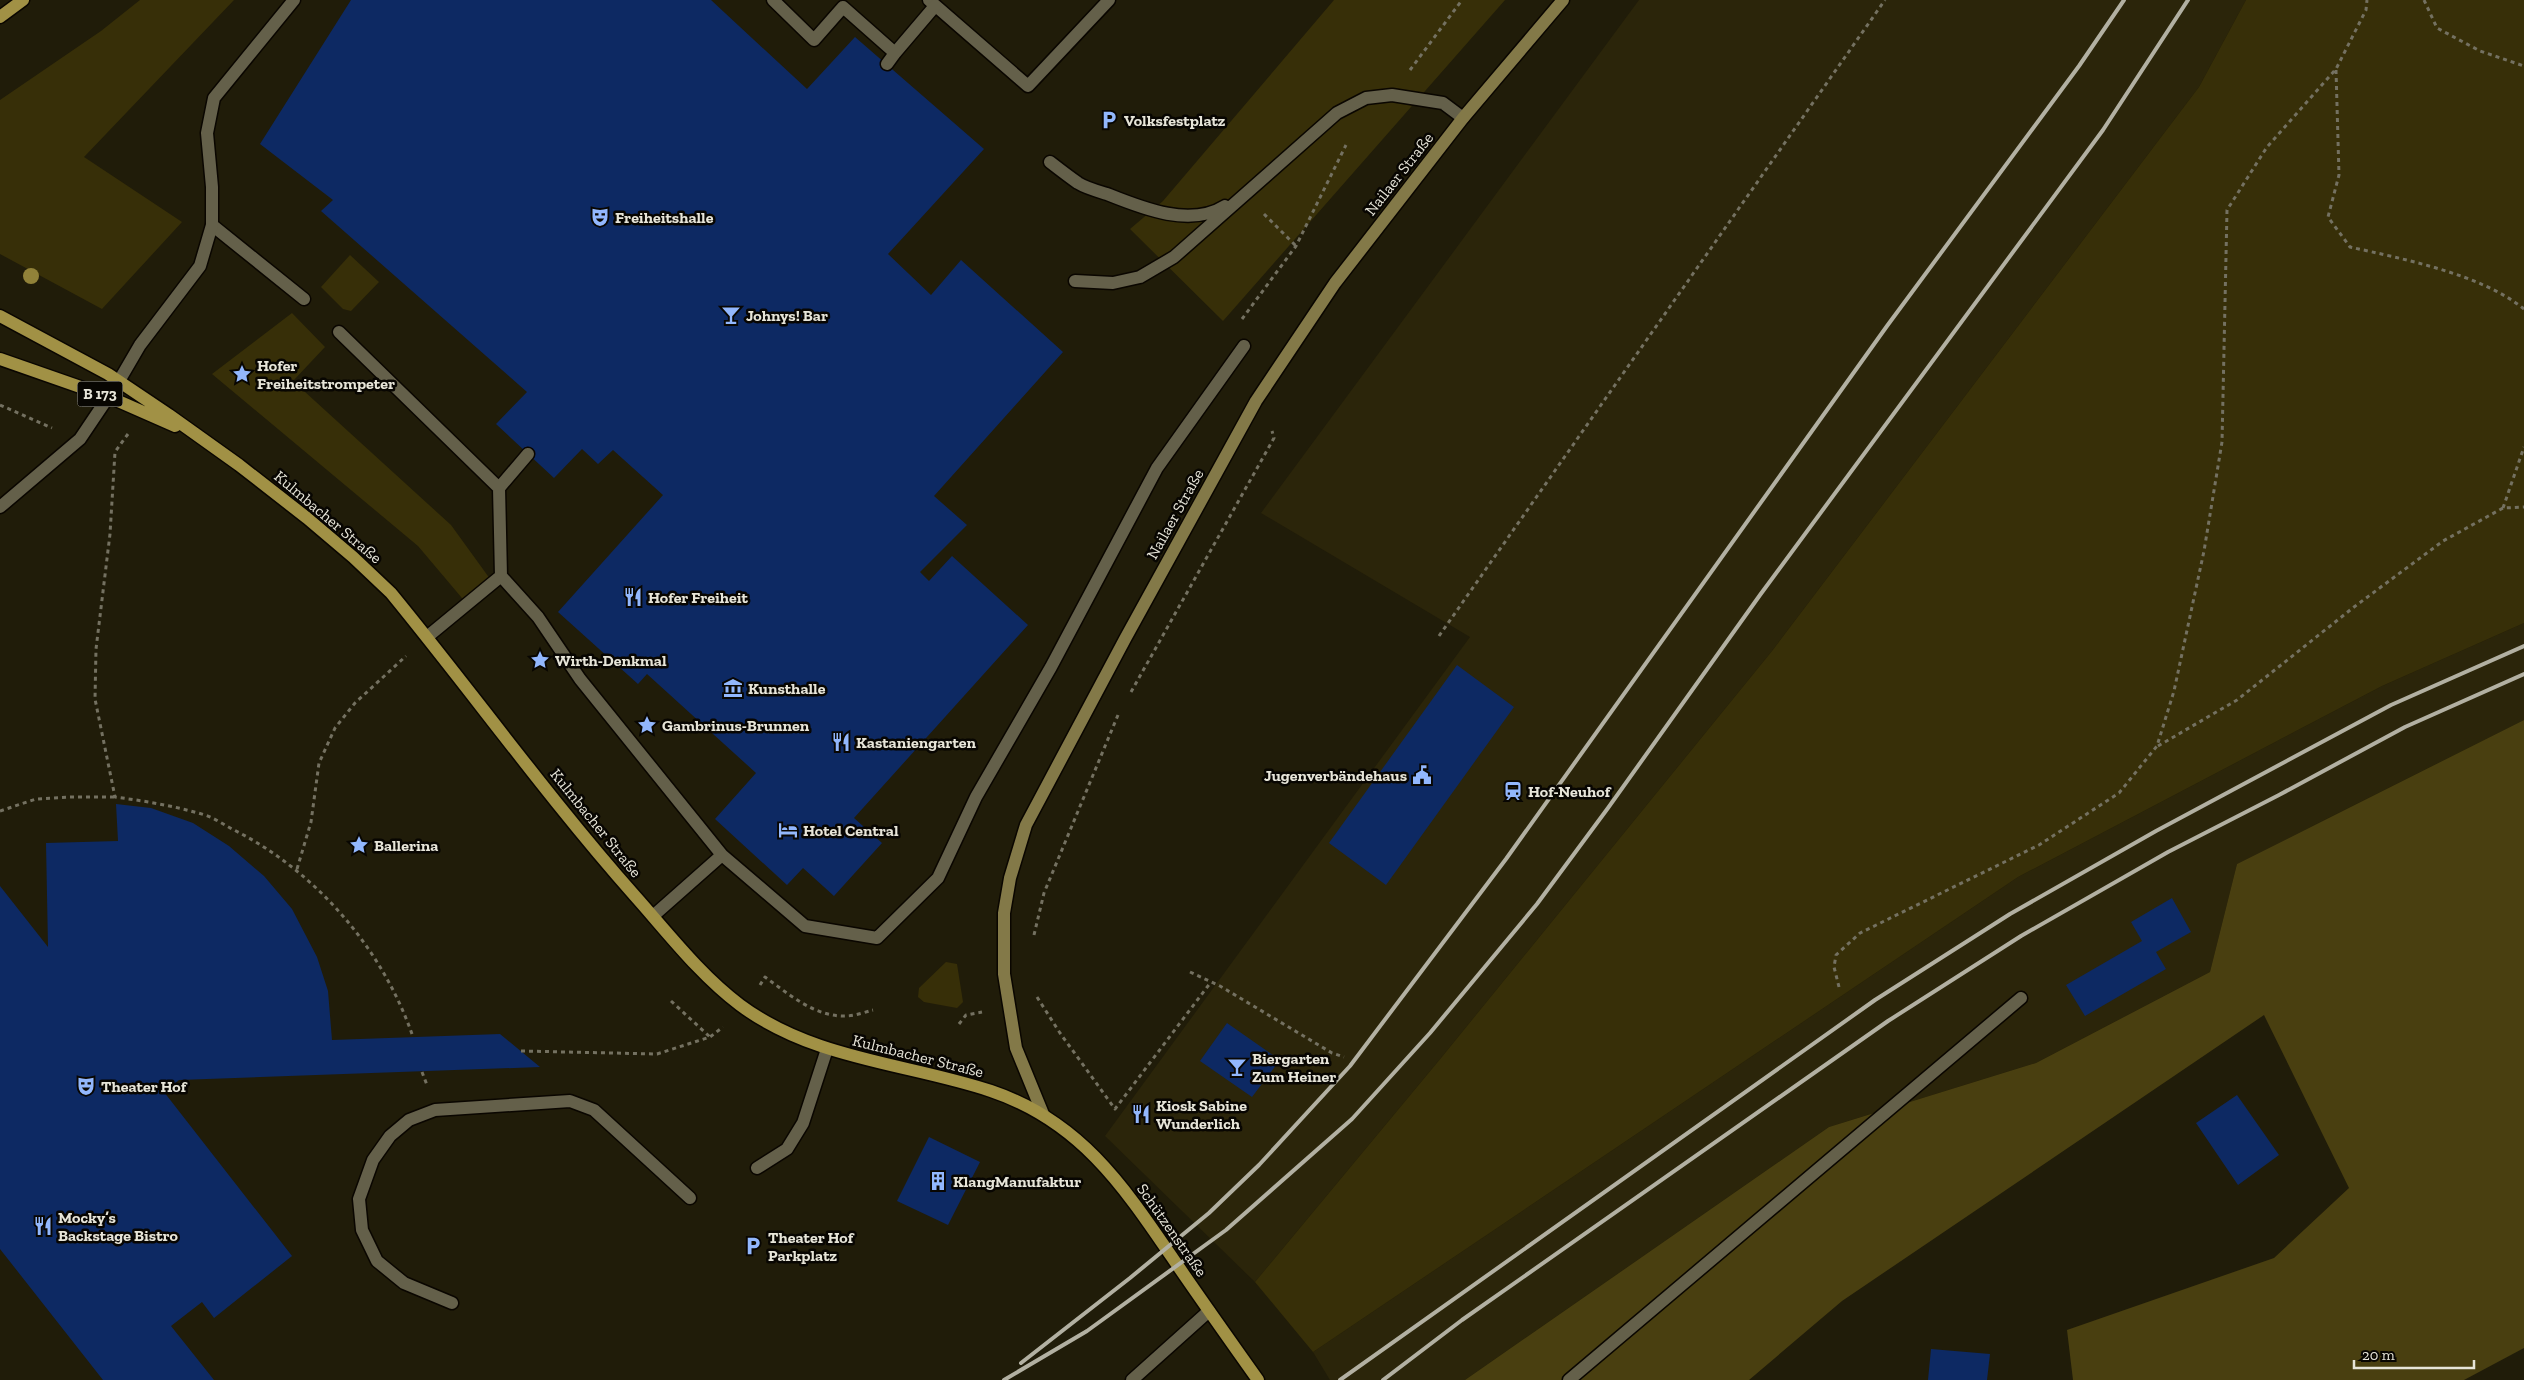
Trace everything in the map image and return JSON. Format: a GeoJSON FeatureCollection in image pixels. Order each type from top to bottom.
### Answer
{"type":"FeatureCollection","features":[{"type":"Feature","properties":{"kind":"main road"},"geometry":{"type":"LineString","coordinates":[[0,17],[23,0]]}},
{"type":"Feature","properties":{"kind":"main road","name":"Kulmbacher Straße"},"geometry":{"type":"LineString","coordinates":[[0,316],[69,351],[119,381],[198,436],[300,512],[354,557],[391,593],[597,852],[707,975],[744,1007],[789,1035],[827,1049],[992,1092],[1043,1114]]}},
{"type":"Feature","properties":{"kind":"main road","name":"Kulmbacher Straße"},"geometry":{"type":"LineString","coordinates":[[0,359],[109,397],[198,436]]}},
{"type":"Feature","properties":{"kind":"main road","name":"Schützenstraße"},"geometry":{"type":"LineString","coordinates":[[1043,1114],[1085,1145],[1130,1196],[1258,1380]]}},
{"type":"Feature","properties":{"kind":"street"},"geometry":{"type":"LineString","coordinates":[[0,507],[80,439],[109,397],[140,345],[200,266],[212,225],[212,187],[207,133],[214,98],[294,0]]}},
{"type":"Feature","properties":{"kind":"street"},"geometry":{"type":"LineString","coordinates":[[772,0],[814,40],[843,6],[895,53]]}},
{"type":"Feature","properties":{"kind":"street"},"geometry":{"type":"LineString","coordinates":[[887,64],[932,3],[1028,86],[1109,0]]}},
{"type":"Feature","properties":{"kind":"street","name":"Nailaer Straße"},"geometry":{"type":"LineString","coordinates":[[1043,1114],[1016,1048],[1004,974],[1004,913],[1010,878],[1026,825],[1125,639],[1256,401],[1335,283],[1463,118],[1563,0]]}},
{"type":"Feature","properties":{"kind":"street"},"geometry":{"type":"LineString","coordinates":[[1075,281],[1113,283],[1140,278],[1174,257],[1337,113],[1366,98],[1392,95],[1443,103],[1463,118]]}},
{"type":"Feature","properties":{"kind":"street"},"geometry":{"type":"LineString","coordinates":[[1050,162],[1080,184],[1125,202],[1174,216],[1198,216],[1219,210],[1244,194]]}},
{"type":"Feature","properties":{"kind":"street"},"geometry":{"type":"LineString","coordinates":[[212,225],[304,299]]}},
{"type":"Feature","properties":{"kind":"street"},"geometry":{"type":"LineString","coordinates":[[339,332],[499,488]]}},
{"type":"Feature","properties":{"kind":"street"},"geometry":{"type":"LineString","coordinates":[[528,454],[499,488],[501,576],[538,617],[580,679],[722,855],[805,926],[877,938],[938,878],[976,797],[1051,667],[1157,468],[1244,346]]}},
{"type":"Feature","properties":{"kind":"street"},"geometry":{"type":"LineString","coordinates":[[427,638],[501,576]]}},
{"type":"Feature","properties":{"kind":"street"},"geometry":{"type":"LineString","coordinates":[[653,916],[722,855]]}},
{"type":"Feature","properties":{"kind":"street"},"geometry":{"type":"LineString","coordinates":[[1569,1380],[2021,998]]}},
{"type":"Feature","properties":{"kind":"street"},"geometry":{"type":"LineString","coordinates":[[757,1168],[787,1149],[803,1123],[827,1049]]}},
{"type":"Feature","properties":{"kind":"street"},"geometry":{"type":"LineString","coordinates":[[452,1303],[404,1283],[377,1261],[362,1230],[359,1199],[372,1160],[390,1136],[408,1120],[435,1110],[570,1101],[594,1110],[690,1198]]}},
{"type":"Feature","properties":{"kind":"street"},"geometry":{"type":"LineString","coordinates":[[1132,1380],[1209,1311]]}},
{"type":"Feature","properties":{"kind":"path"},"geometry":{"type":"LineString","coordinates":[[1392,95],[1462,0]]}},
{"type":"Feature","properties":{"kind":"path"},"geometry":{"type":"LineString","coordinates":[[1438,636],[1885,0]]}},
{"type":"Feature","properties":{"kind":"path"},"geometry":{"type":"LineString","coordinates":[[2158,746],[2174,691],[2204,551],[2222,442],[2227,210],[2267,147],[2336,69],[2366,10],[2368,0]]}},
{"type":"Feature","properties":{"kind":"path"},"geometry":{"type":"LineString","coordinates":[[2424,0],[2437,28],[2480,51],[2524,66]]}},
{"type":"Feature","properties":{"kind":"path"},"geometry":{"type":"LineString","coordinates":[[2336,69],[2339,175],[2328,217],[2350,247],[2408,260],[2457,276],[2512,299],[2524,309]]}},
{"type":"Feature","properties":{"kind":"path"},"geometry":{"type":"LineString","coordinates":[[1244,194],[1296,246]]}},
{"type":"Feature","properties":{"kind":"path"},"geometry":{"type":"LineString","coordinates":[[115,797],[95,699],[96,650],[110,534],[116,452],[144,413]]}},
{"type":"Feature","properties":{"kind":"path"},"geometry":{"type":"LineString","coordinates":[[2503,508],[2524,447]]}},
{"type":"Feature","properties":{"kind":"path"},"geometry":{"type":"LineString","coordinates":[[1839,987],[1834,967],[1836,955],[1860,933],[2039,844],[2119,793],[2158,746],[2237,700],[2354,606],[2443,541],[2503,508],[2524,507]]}},
{"type":"Feature","properties":{"kind":"path"},"geometry":{"type":"LineString","coordinates":[[297,870],[311,822],[319,763],[335,728],[355,703],[427,638]]}},
{"type":"Feature","properties":{"kind":"path"},"geometry":{"type":"LineString","coordinates":[[1128,697],[1159,641]]}},
{"type":"Feature","properties":{"kind":"path"},"geometry":{"type":"LineString","coordinates":[[1031,944],[1044,892],[1119,713]]}},
{"type":"Feature","properties":{"kind":"path"},"geometry":{"type":"LineString","coordinates":[[0,811],[36,800],[72,796],[115,797],[158,803],[206,816],[250,837],[297,870],[339,911],[380,967],[413,1037]]}},
{"type":"Feature","properties":{"kind":"path"},"geometry":{"type":"LineString","coordinates":[[1190,972],[1220,986],[1332,1054],[1344,1057]]}},
{"type":"Feature","properties":{"kind":"path"},"geometry":{"type":"LineString","coordinates":[[1036,988],[1037,996],[1060,1033],[1115,1109],[1211,982]]}},
{"type":"Feature","properties":{"kind":"path"},"geometry":{"type":"LineString","coordinates":[[959,1024],[966,1015],[1008,1007],[1037,996]]}},
{"type":"Feature","properties":{"kind":"path"},"geometry":{"type":"LineString","coordinates":[[671,1001],[710,1037]]}},
{"type":"Feature","properties":{"kind":"path"},"geometry":{"type":"LineString","coordinates":[[521,1051],[657,1054]]}},
{"type":"Feature","properties":{"kind":"shaded area"},"geometry":{"type":"Polygon","coordinates":[[[140,0],[234,0],[84,157],[182,222],[102,309],[0,254],[0,100],[101,31],[140,0]]]}},
{"type":"Feature","properties":{"kind":"shaded area"},"geometry":{"type":"Polygon","coordinates":[[[1334,0],[1505,0],[1223,321],[1130,229],[1163,201],[1334,0]]]}},
{"type":"Feature","properties":{"kind":"shaded area"},"geometry":{"type":"Polygon","coordinates":[[[1639,0],[2246,0],[2199,87],[1772,651],[1441,1058],[1255,1282],[1105,1136],[1470,637],[1261,513],[1639,0]]]}},
{"type":"Feature","properties":{"kind":"shaded area"},"geometry":{"type":"Polygon","coordinates":[[[2246,0],[2524,0],[2524,623],[2382,686],[2018,877],[1313,1352],[1255,1282],[1441,1058],[1772,651],[2199,87],[2246,0]]]}},
{"type":"Feature","properties":{"kind":"shaded area"},"geometry":{"type":"Polygon","coordinates":[[[350,255],[379,282],[351,311],[343,309],[321,287],[350,255]]]}},
{"type":"Feature","properties":{"kind":"shaded area"},"geometry":{"type":"Polygon","coordinates":[[[292,313],[325,347],[293,381],[451,525],[493,583],[467,604],[418,546],[212,374],[292,313]]]}},
{"type":"Feature","properties":{"kind":"shaded area"},"geometry":{"type":"Polygon","coordinates":[[[2524,623],[2524,720],[2237,864],[2210,972],[2036,1063],[1829,1127],[1465,1380],[1330,1380],[1313,1352],[2018,877],[2382,686],[2524,623]]]}},
{"type":"Feature","properties":{"kind":"shaded area"},"geometry":{"type":"Polygon","coordinates":[[[2524,720],[2524,1348],[2464,1380],[2073,1380],[2067,1330],[2274,1258],[2349,1188],[2264,1015],[1842,1301],[1749,1380],[1465,1380],[1829,1127],[2036,1063],[2210,972],[2237,864],[2524,720]]]}},
{"type":"Feature","properties":{"kind":"shaded area"},"geometry":{"type":"Polygon","coordinates":[[[946,962],[957,964],[963,1002],[957,1008],[924,1002],[918,997],[919,988],[946,962]]]}},
{"type":"Feature","properties":{"kind":"building"},"geometry":{"type":"Polygon","coordinates":[[[351,0],[711,0],[807,89],[855,37],[984,149],[888,254],[931,295],[961,260],[1063,352],[934,496],[967,525],[920,572],[929,581],[952,556],[1028,625],[854,818],[882,843],[834,896],[803,868],[787,885],[715,819],[756,773],[647,674],[638,684],[558,612],[663,495],[613,450],[598,464],[582,449],[554,478],[496,424],[527,392],[321,211],[333,200],[260,144],[351,0]]]}},
{"type":"Feature","properties":{"kind":"building","name":"Jugenverbändehaus"},"geometry":{"type":"Polygon","coordinates":[[[1457,665],[1514,707],[1386,885],[1329,843],[1457,665]]]}},
{"type":"Feature","properties":{"kind":"building","name":"Theater Hof"},"geometry":{"type":"Polygon","coordinates":[[[116,804],[151,808],[193,823],[229,846],[264,876],[292,909],[317,957],[328,991],[332,1040],[500,1034],[540,1067],[179,1080],[164,1092],[292,1256],[214,1318],[202,1302],[171,1326],[214,1380],[103,1380],[0,1249],[0,886],[48,947],[46,843],[118,841],[116,804]]]}},
{"type":"Feature","properties":{"kind":"building"},"geometry":{"type":"Polygon","coordinates":[[[2172,898],[2191,932],[2156,952],[2166,969],[2085,1016],[2066,985],[2142,941],[2131,922],[2172,898]]]}},
{"type":"Feature","properties":{"kind":"building"},"geometry":{"type":"Polygon","coordinates":[[[1227,1023],[1280,1060],[1252,1097],[1200,1061],[1227,1023]]]}},
{"type":"Feature","properties":{"kind":"building"},"geometry":{"type":"Polygon","coordinates":[[[2237,1095],[2279,1155],[2238,1185],[2196,1123],[2237,1095]]]}},
{"type":"Feature","properties":{"kind":"building","name":"KlangManufaktur"},"geometry":{"type":"Polygon","coordinates":[[[929,1137],[980,1162],[948,1225],[897,1201],[929,1137]]]}},
{"type":"Feature","properties":{"kind":"building"},"geometry":{"type":"Polygon","coordinates":[[[1931,1349],[1990,1354],[1987,1380],[1928,1380],[1931,1349]]]}},
{"type":"Feature","properties":{"kind":"railway"},"geometry":{"type":"LineString","coordinates":[[1021,1363],[1130,1278],[1209,1213],[1259,1165],[1350,1066],[1506,859],[1887,326],[2079,66],[2124,0]]}},
{"type":"Feature","properties":{"kind":"railway"},"geometry":{"type":"LineString","coordinates":[[1004,1380],[1087,1331],[1226,1230],[1352,1119],[1430,1033],[1537,904],[1608,808],[1760,595],[2103,130],[2188,0]]}},
{"type":"Feature","properties":{"kind":"railway"},"geometry":{"type":"LineString","coordinates":[[1340,1380],[1875,1000],[2010,914],[2156,831],[2391,705],[2524,646]]}},
{"type":"Feature","properties":{"kind":"railway"},"geometry":{"type":"LineString","coordinates":[[1383,1380],[1462,1320],[1888,1021],[2021,936],[2168,852],[2405,727],[2524,674]]}},
{"type":"Feature","properties":{"kind":"place","name":"Volksfestplatz"},"geometry":{"type":"Point","coordinates":[1109,120]}},
{"type":"Feature","properties":{"kind":"place","name":"Freiheitshalle"},"geometry":{"type":"Point","coordinates":[600,217]}},
{"type":"Feature","properties":{"kind":"place","name":"Johnys! Bar"},"geometry":{"type":"Point","coordinates":[731,315]}},
{"type":"Feature","properties":{"kind":"place","name":"Hofer Freiheitstrompeter"},"geometry":{"type":"Point","coordinates":[242,374]}},
{"type":"Feature","properties":{"kind":"place","name":"Hofer Freiheit"},"geometry":{"type":"Point","coordinates":[633,597]}},
{"type":"Feature","properties":{"kind":"place","name":"Wirth-Denkmal"},"geometry":{"type":"Point","coordinates":[540,660]}},
{"type":"Feature","properties":{"kind":"place","name":"Kunsthalle"},"geometry":{"type":"Point","coordinates":[733,688]}},
{"type":"Feature","properties":{"kind":"place","name":"Gambrinus-Brunnen"},"geometry":{"type":"Point","coordinates":[647,725]}},
{"type":"Feature","properties":{"kind":"place","name":"Kastaniengarten"},"geometry":{"type":"Point","coordinates":[841,742]}},
{"type":"Feature","properties":{"kind":"place","name":"Jugenverbändehaus"},"geometry":{"type":"Point","coordinates":[1422,775]}},
{"type":"Feature","properties":{"kind":"place","name":"Hof-Neuhof"},"geometry":{"type":"Point","coordinates":[1513,791]}},
{"type":"Feature","properties":{"kind":"place","name":"Hotel Central"},"geometry":{"type":"Point","coordinates":[788,830]}},
{"type":"Feature","properties":{"kind":"place","name":"Ballerina"},"geometry":{"type":"Point","coordinates":[359,845]}},
{"type":"Feature","properties":{"kind":"place","name":"Biergarten Zum Heiner"},"geometry":{"type":"Point","coordinates":[1237,1067]}},
{"type":"Feature","properties":{"kind":"place","name":"Theater Hof"},"geometry":{"type":"Point","coordinates":[86,1086]}},
{"type":"Feature","properties":{"kind":"place","name":"Kiosk Sabine Wunderlich"},"geometry":{"type":"Point","coordinates":[1141,1114]}},
{"type":"Feature","properties":{"kind":"place","name":"KlangManufaktur"},"geometry":{"type":"Point","coordinates":[938,1181]}},
{"type":"Feature","properties":{"kind":"place","name":"Mocky’s Backstage Bistro"},"geometry":{"type":"Point","coordinates":[43,1226]}},
{"type":"Feature","properties":{"kind":"place","name":"Theater Hof Parkplatz"},"geometry":{"type":"Point","coordinates":[753,1246]}}]}
